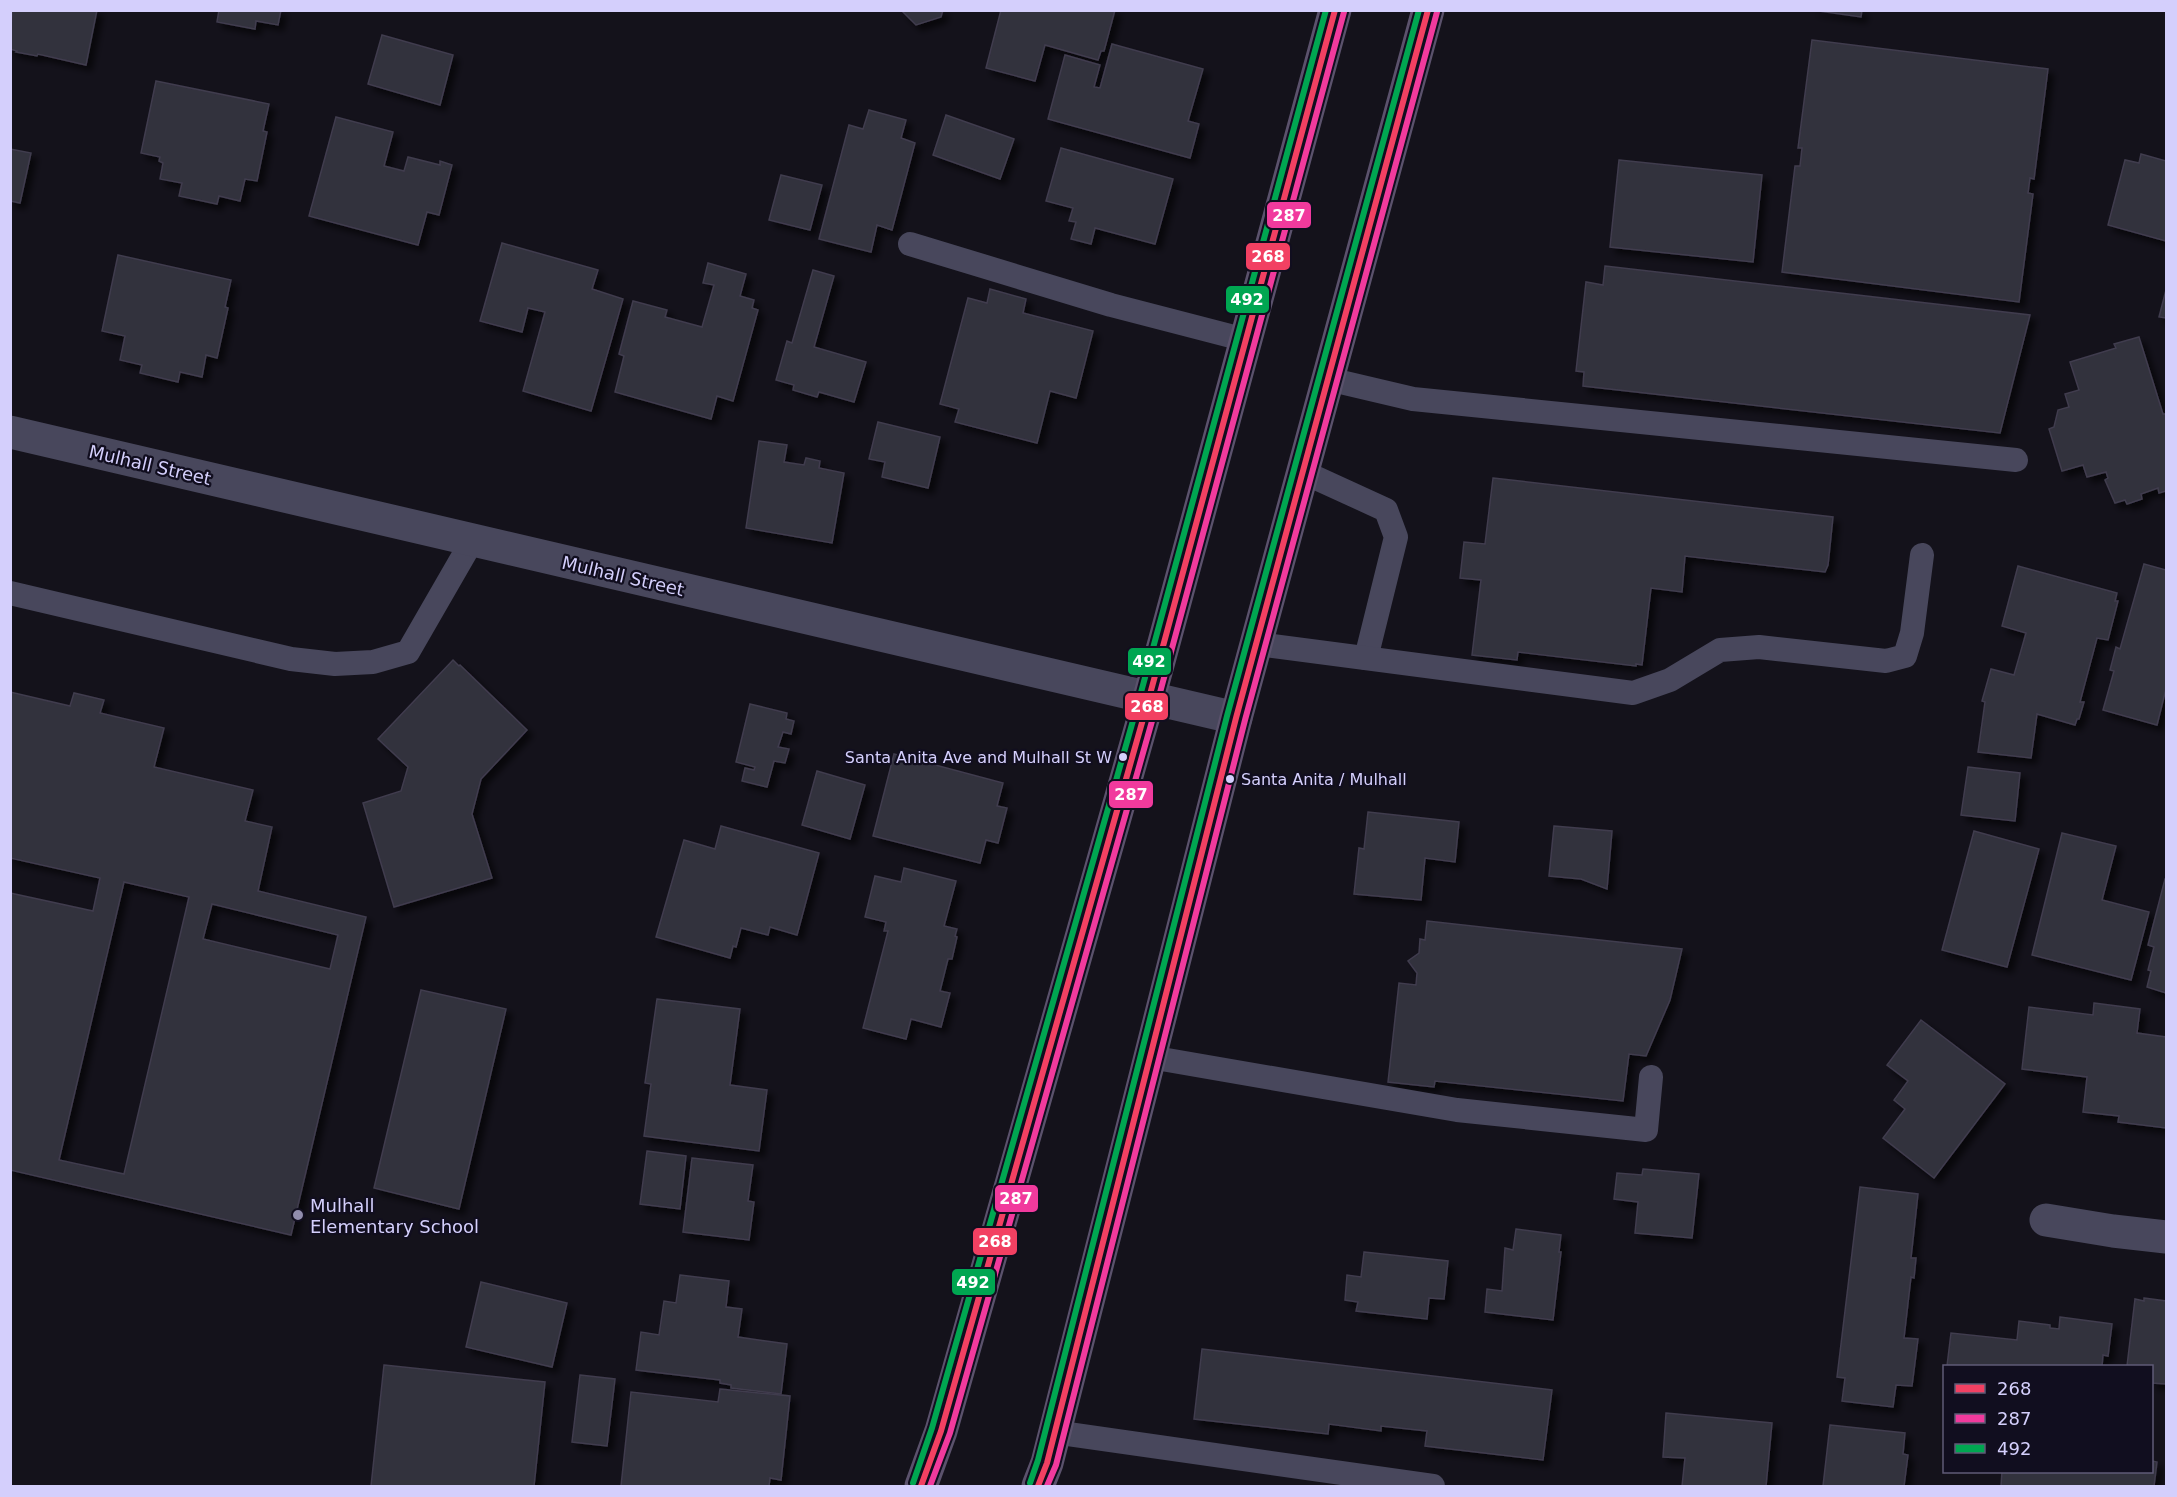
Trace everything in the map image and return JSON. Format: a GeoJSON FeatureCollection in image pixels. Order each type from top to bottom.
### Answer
{"type":"FeatureCollection","features":[{"type":"Feature","properties":{"kind":"main road"},"geometry":{"type":"LineString","coordinates":[[921,1486],[941,1431],[1149,698],[1335,10]]}},
{"type":"Feature","properties":{"kind":"main road"},"geometry":{"type":"LineString","coordinates":[[1038,1486],[1054,1432],[1236,718],[1428,10]]}},
{"type":"Feature","properties":{"kind":"street","name":"Mulhall Street"},"geometry":{"type":"LineString","coordinates":[[10,432],[1236,718]]}},
{"type":"Feature","properties":{"kind":"street"},"geometry":{"type":"LineString","coordinates":[[2046,1220],[2166,1237]]}},
{"type":"Feature","properties":{"kind":"lane"},"geometry":{"type":"LineString","coordinates":[[910,244],[1111,305],[1246,340]]}},
{"type":"Feature","properties":{"kind":"lane"},"geometry":{"type":"LineString","coordinates":[[1328,379],[1413,399],[2016,460]]}},
{"type":"Feature","properties":{"kind":"lane"},"geometry":{"type":"LineString","coordinates":[[1303,472],[1386,510],[1396,537],[1366,658]]}},
{"type":"Feature","properties":{"kind":"lane"},"geometry":{"type":"LineString","coordinates":[[10,593],[291,659],[334,664],[373,662],[408,652],[472,541]]}},
{"type":"Feature","properties":{"kind":"lane"},"geometry":{"type":"LineString","coordinates":[[1257,644],[1633,693],[1670,680],[1720,650],[1759,647],[1886,661],[1905,656],[1912,633],[1922,555]]}},
{"type":"Feature","properties":{"kind":"lane"},"geometry":{"type":"LineString","coordinates":[[1150,1057],[1457,1110],[1646,1130],[1651,1077]]}},
{"type":"Feature","properties":{"kind":"lane"},"geometry":{"type":"LineString","coordinates":[[1054,1432],[1433,1486]]}},
{"type":"Feature","properties":{"kind":"building"},"geometry":{"type":"Polygon","coordinates":[[[12,10],[97,10],[86,65],[10,49],[12,10]]]}},
{"type":"Feature","properties":{"kind":"building"},"geometry":{"type":"Polygon","coordinates":[[[219,10],[281,10],[278,25],[256,21],[255,29],[217,22],[219,10]]]}},
{"type":"Feature","properties":{"kind":"building"},"geometry":{"type":"Polygon","coordinates":[[[901,10],[943,10],[941,17],[916,25],[901,10]]]}},
{"type":"Feature","properties":{"kind":"building"},"geometry":{"type":"Polygon","coordinates":[[[1001,10],[1115,10],[1104,51],[1101,51],[1098,60],[1045,45],[1035,81],[986,68],[1001,10]]]}},
{"type":"Feature","properties":{"kind":"building"},"geometry":{"type":"Polygon","coordinates":[[[1812,10],[1862,10],[1861,17],[1812,10]]]}},
{"type":"Feature","properties":{"kind":"building"},"geometry":{"type":"Polygon","coordinates":[[[382,35],[453,55],[440,105],[368,84],[382,35]]]}},
{"type":"Feature","properties":{"kind":"building"},"geometry":{"type":"Polygon","coordinates":[[[1812,40],[2048,69],[2034,179],[2030,178],[2028,193],[2033,194],[2019,302],[1782,272],[1795,166],[1800,166],[1802,148],[1798,148],[1812,40]]]}},
{"type":"Feature","properties":{"kind":"building"},"geometry":{"type":"Polygon","coordinates":[[[1112,44],[1203,69],[1188,121],[1199,124],[1190,158],[1048,119],[1065,55],[1100,65],[1094,87],[1100,88],[1112,44]]]}},
{"type":"Feature","properties":{"kind":"building"},"geometry":{"type":"Polygon","coordinates":[[[156,81],[269,104],[263,131],[267,132],[257,181],[245,179],[240,201],[219,196],[217,204],[179,196],[182,183],[160,179],[163,163],[159,161],[160,157],[141,153],[156,81]]]}},
{"type":"Feature","properties":{"kind":"building"},"geometry":{"type":"Polygon","coordinates":[[[869,110],[906,120],[901,138],[915,143],[892,230],[877,225],[871,252],[819,239],[849,125],[863,129],[869,110]]]}},
{"type":"Feature","properties":{"kind":"building"},"geometry":{"type":"Polygon","coordinates":[[[946,115],[1014,139],[1000,179],[933,155],[946,115]]]}},
{"type":"Feature","properties":{"kind":"building"},"geometry":{"type":"Polygon","coordinates":[[[336,117],[393,132],[384,166],[404,171],[408,157],[440,165],[440,161],[452,165],[439,215],[427,212],[418,245],[309,216],[336,117]]]}},
{"type":"Feature","properties":{"kind":"building"},"geometry":{"type":"Polygon","coordinates":[[[1061,148],[1173,179],[1155,244],[1095,228],[1091,244],[1071,239],[1076,222],[1069,221],[1073,208],[1046,201],[1061,148]]]}},
{"type":"Feature","properties":{"kind":"building"},"geometry":{"type":"Polygon","coordinates":[[[10,149],[31,153],[20,203],[10,201],[10,149]]]}},
{"type":"Feature","properties":{"kind":"building"},"geometry":{"type":"Polygon","coordinates":[[[2141,154],[2166,161],[2166,241],[2108,225],[2125,160],[2139,163],[2141,154]]]}},
{"type":"Feature","properties":{"kind":"building"},"geometry":{"type":"Polygon","coordinates":[[[1619,160],[1762,175],[1753,262],[1610,247],[1619,160]]]}},
{"type":"Feature","properties":{"kind":"building"},"geometry":{"type":"Polygon","coordinates":[[[781,175],[822,185],[810,230],[769,220],[781,175]]]}},
{"type":"Feature","properties":{"kind":"building"},"geometry":{"type":"Polygon","coordinates":[[[502,243],[598,270],[592,289],[623,299],[591,411],[523,391],[545,312],[528,308],[522,332],[480,321],[502,243]]]}},
{"type":"Feature","properties":{"kind":"building"},"geometry":{"type":"Polygon","coordinates":[[[118,255],[231,280],[225,307],[228,308],[217,358],[206,355],[202,377],[180,372],[178,382],[140,373],[142,365],[120,360],[125,336],[102,331],[118,255]]]}},
{"type":"Feature","properties":{"kind":"building"},"geometry":{"type":"Polygon","coordinates":[[[708,263],[746,274],[740,296],[754,300],[752,308],[758,310],[733,401],[717,396],[711,419],[615,392],[624,356],[619,354],[633,301],[667,310],[665,317],[702,327],[714,285],[703,283],[708,263]]]}},
{"type":"Feature","properties":{"kind":"building"},"geometry":{"type":"Polygon","coordinates":[[[1605,266],[2030,315],[2000,433],[1583,386],[1584,372],[1576,371],[1586,282],[1603,285],[1605,266]]]}},
{"type":"Feature","properties":{"kind":"building"},"geometry":{"type":"Polygon","coordinates":[[[813,270],[834,276],[814,347],[866,362],[854,402],[819,392],[817,397],[793,390],[794,385],[776,380],[787,341],[792,343],[813,270]]]}},
{"type":"Feature","properties":{"kind":"building"},"geometry":{"type":"Polygon","coordinates":[[[990,289],[1026,299],[1023,313],[1093,331],[1076,398],[1050,391],[1037,443],[955,422],[959,409],[940,404],[968,298],[987,303],[990,289]]]}},
{"type":"Feature","properties":{"kind":"building"},"geometry":{"type":"Polygon","coordinates":[[[2166,290],[2166,318],[2159,317],[2166,290]]]}},
{"type":"Feature","properties":{"kind":"building"},"geometry":{"type":"Polygon","coordinates":[[[2139,337],[2163,414],[2166,414],[2166,491],[2159,493],[2158,488],[2141,494],[2142,499],[2127,504],[2125,500],[2115,503],[2105,480],[2108,478],[2106,472],[2087,477],[2083,465],[2062,471],[2049,429],[2054,427],[2058,410],[2069,407],[2065,394],[2079,390],[2070,362],[2116,348],[2114,344],[2139,337]]]}},
{"type":"Feature","properties":{"kind":"building"},"geometry":{"type":"Polygon","coordinates":[[[878,422],[940,437],[928,488],[882,477],[885,462],[869,459],[878,422]]]}},
{"type":"Feature","properties":{"kind":"building"},"geometry":{"type":"Polygon","coordinates":[[[759,441],[787,445],[784,462],[804,465],[806,458],[820,461],[819,468],[844,473],[832,543],[746,528],[759,441]]]}},
{"type":"Feature","properties":{"kind":"building"},"geometry":{"type":"Polygon","coordinates":[[[1493,478],[1833,517],[1828,565],[1825,572],[1685,556],[1682,592],[1651,588],[1642,665],[1518,652],[1517,660],[1472,655],[1481,580],[1460,578],[1464,542],[1485,544],[1493,478]]]}},
{"type":"Feature","properties":{"kind":"building"},"geometry":{"type":"Polygon","coordinates":[[[2144,564],[2166,570],[2166,689],[2157,725],[2103,710],[2114,671],[2110,670],[2116,647],[2120,649],[2144,564]]]}},
{"type":"Feature","properties":{"kind":"building"},"geometry":{"type":"Polygon","coordinates":[[[2018,566],[2117,593],[2115,601],[2118,601],[2108,640],[2097,638],[2080,702],[2084,702],[2079,719],[2075,725],[2037,714],[2031,758],[1978,752],[1985,702],[1982,701],[1991,669],[2014,675],[2026,633],[2002,626],[2018,566]]]}},
{"type":"Feature","properties":{"kind":"building"},"geometry":{"type":"Polygon","coordinates":[[[453,660],[527,730],[481,779],[472,814],[492,878],[394,907],[363,803],[401,791],[408,767],[378,739],[453,660]]]}},
{"type":"Feature","properties":{"kind":"building"},"geometry":{"type":"Polygon","coordinates":[[[10,692],[70,706],[74,693],[104,700],[100,713],[164,728],[154,767],[253,790],[245,821],[272,827],[258,891],[366,917],[291,1235],[10,1170],[10,893],[93,911],[100,878],[10,858],[10,692]],[[124,882],[59,1160],[124,1174],[189,897],[124,882]],[[212,904],[203,939],[330,969],[338,935],[212,904]]]}},
{"type":"Feature","properties":{"kind":"building"},"geometry":{"type":"Polygon","coordinates":[[[750,704],[787,713],[786,719],[794,721],[791,734],[783,732],[778,747],[789,749],[785,763],[774,761],[767,787],[742,781],[745,768],[754,770],[755,767],[736,762],[750,704]]]}},
{"type":"Feature","properties":{"kind":"building"},"geometry":{"type":"Polygon","coordinates":[[[894,754],[1003,783],[997,806],[1007,808],[998,843],[986,840],[980,863],[873,836],[894,754]]]}},
{"type":"Feature","properties":{"kind":"building"},"geometry":{"type":"Polygon","coordinates":[[[1968,767],[2020,773],[2015,821],[1961,815],[1968,767]]]}},
{"type":"Feature","properties":{"kind":"building"},"geometry":{"type":"Polygon","coordinates":[[[817,771],[865,785],[850,839],[802,825],[817,771]]]}},
{"type":"Feature","properties":{"kind":"building"},"geometry":{"type":"Polygon","coordinates":[[[1368,812],[1459,822],[1455,862],[1425,858],[1421,900],[1354,894],[1359,848],[1364,849],[1368,812]]]}},
{"type":"Feature","properties":{"kind":"building"},"geometry":{"type":"Polygon","coordinates":[[[721,826],[819,853],[797,935],[770,927],[768,935],[741,928],[736,947],[733,946],[730,958],[656,937],[684,840],[715,849],[721,826]]]}},
{"type":"Feature","properties":{"kind":"building"},"geometry":{"type":"Polygon","coordinates":[[[1554,826],[1612,831],[1607,889],[1581,879],[1549,876],[1554,826]]]}},
{"type":"Feature","properties":{"kind":"building"},"geometry":{"type":"Polygon","coordinates":[[[1974,831],[2039,849],[2007,967],[1942,950],[1974,831]]]}},
{"type":"Feature","properties":{"kind":"building"},"geometry":{"type":"Polygon","coordinates":[[[2062,833],[2116,846],[2102,900],[2149,912],[2131,980],[2032,955],[2062,833]]]}},
{"type":"Feature","properties":{"kind":"building"},"geometry":{"type":"Polygon","coordinates":[[[904,868],[956,881],[944,926],[957,929],[952,959],[948,959],[940,991],[950,993],[941,1027],[911,1019],[906,1039],[863,1028],[888,931],[884,931],[886,922],[865,917],[875,876],[901,882],[904,868]]]}},
{"type":"Feature","properties":{"kind":"building"},"geometry":{"type":"Polygon","coordinates":[[[2165,879],[2166,993],[2147,987],[2151,971],[2148,970],[2154,947],[2148,945],[2165,879]]]}},
{"type":"Feature","properties":{"kind":"building"},"geometry":{"type":"Polygon","coordinates":[[[1427,921],[1682,949],[1670,1000],[1646,1056],[1629,1054],[1623,1101],[1435,1081],[1434,1087],[1388,1082],[1399,983],[1416,985],[1417,973],[1408,961],[1419,953],[1420,939],[1425,940],[1427,921]]]}},
{"type":"Feature","properties":{"kind":"building"},"geometry":{"type":"Polygon","coordinates":[[[421,990],[506,1009],[459,1209],[374,1188],[421,990]]]}},
{"type":"Feature","properties":{"kind":"building"},"geometry":{"type":"Polygon","coordinates":[[[657,999],[740,1009],[730,1085],[767,1090],[759,1151],[644,1136],[651,1084],[645,1083],[657,999]]]}},
{"type":"Feature","properties":{"kind":"building"},"geometry":{"type":"Polygon","coordinates":[[[2094,1003],[2140,1009],[2137,1033],[2166,1037],[2166,1128],[2118,1122],[2119,1116],[2083,1112],[2087,1077],[2022,1069],[2029,1007],[2093,1015],[2094,1003]]]}},
{"type":"Feature","properties":{"kind":"building"},"geometry":{"type":"Polygon","coordinates":[[[1921,1020],[2005,1084],[1934,1178],[1883,1138],[1905,1109],[1894,1100],[1908,1081],[1887,1065],[1921,1020]]]}},
{"type":"Feature","properties":{"kind":"building"},"geometry":{"type":"Polygon","coordinates":[[[647,1151],[686,1156],[680,1209],[640,1204],[647,1151]]]}},
{"type":"Feature","properties":{"kind":"building"},"geometry":{"type":"Polygon","coordinates":[[[692,1158],[753,1165],[748,1201],[754,1202],[749,1240],[683,1232],[692,1158]]]}},
{"type":"Feature","properties":{"kind":"building"},"geometry":{"type":"Polygon","coordinates":[[[1643,1169],[1699,1174],[1692,1238],[1635,1233],[1638,1202],[1614,1199],[1617,1173],[1642,1175],[1643,1169]]]}},
{"type":"Feature","properties":{"kind":"building"},"geometry":{"type":"Polygon","coordinates":[[[1860,1187],[1918,1194],[1911,1258],[1916,1258],[1914,1278],[1911,1277],[1904,1338],[1918,1339],[1912,1386],[1896,1385],[1893,1407],[1842,1401],[1845,1378],[1837,1377],[1860,1187]]]}},
{"type":"Feature","properties":{"kind":"building"},"geometry":{"type":"Polygon","coordinates":[[[1516,1229],[1561,1235],[1553,1320],[1485,1312],[1487,1289],[1502,1291],[1505,1248],[1513,1250],[1516,1229]]]}},
{"type":"Feature","properties":{"kind":"building"},"geometry":{"type":"Polygon","coordinates":[[[1364,1252],[1448,1261],[1444,1299],[1429,1298],[1427,1319],[1356,1311],[1358,1302],[1345,1300],[1347,1275],[1361,1277],[1364,1252]]]}},
{"type":"Feature","properties":{"kind":"building"},"geometry":{"type":"Polygon","coordinates":[[[680,1275],[729,1281],[726,1307],[742,1309],[738,1337],[787,1344],[781,1394],[731,1388],[731,1385],[720,1383],[720,1380],[636,1370],[641,1332],[659,1335],[664,1301],[676,1303],[680,1275]]]}},
{"type":"Feature","properties":{"kind":"building"},"geometry":{"type":"Polygon","coordinates":[[[481,1282],[567,1303],[552,1367],[466,1347],[481,1282]]]}},
{"type":"Feature","properties":{"kind":"building"},"geometry":{"type":"Polygon","coordinates":[[[2144,1298],[2166,1301],[2166,1384],[2153,1383],[2153,1365],[2127,1365],[2135,1299],[2144,1301],[2144,1298]]]}},
{"type":"Feature","properties":{"kind":"building"},"geometry":{"type":"Polygon","coordinates":[[[2060,1317],[2112,1324],[2108,1356],[2103,1355],[2102,1365],[1947,1365],[1951,1333],[2017,1340],[2019,1321],[2050,1325],[2050,1328],[2059,1329],[2060,1317]]]}},
{"type":"Feature","properties":{"kind":"building"},"geometry":{"type":"Polygon","coordinates":[[[1202,1349],[1552,1390],[1543,1460],[1425,1446],[1427,1431],[1381,1426],[1381,1431],[1329,1424],[1328,1434],[1194,1419],[1202,1349]]]}},
{"type":"Feature","properties":{"kind":"building"},"geometry":{"type":"Polygon","coordinates":[[[384,1365],[545,1382],[534,1486],[371,1486],[384,1365]]]}},
{"type":"Feature","properties":{"kind":"building"},"geometry":{"type":"Polygon","coordinates":[[[580,1375],[615,1379],[607,1446],[572,1442],[580,1375]]]}},
{"type":"Feature","properties":{"kind":"building"},"geometry":{"type":"Polygon","coordinates":[[[720,1389],[790,1396],[781,1480],[770,1478],[769,1486],[621,1486],[631,1392],[718,1402],[720,1389]]]}},
{"type":"Feature","properties":{"kind":"building"},"geometry":{"type":"Polygon","coordinates":[[[1666,1413],[1772,1423],[1766,1486],[1682,1486],[1685,1458],[1663,1457],[1666,1413]]]}},
{"type":"Feature","properties":{"kind":"building"},"geometry":{"type":"Polygon","coordinates":[[[1830,1425],[1905,1433],[1903,1454],[1908,1455],[1904,1486],[1823,1486],[1830,1425]]]}},
{"type":"Feature","properties":{"kind":"building"},"geometry":{"type":"Polygon","coordinates":[[[2153,1461],[2157,1462],[2154,1486],[2001,1486],[2002,1473],[2153,1473],[2153,1461]]]}},
{"type":"Feature","properties":{"kind":"transit line","name":"492"},"geometry":{"type":"LineString","coordinates":[[913,1483],[932,1428],[1140,696],[1326,10]]}},
{"type":"Feature","properties":{"kind":"transit line","name":"268"},"geometry":{"type":"LineString","coordinates":[[921,1486],[941,1431],[1149,698],[1335,10]]}},
{"type":"Feature","properties":{"kind":"transit line","name":"492"},"geometry":{"type":"LineString","coordinates":[[1030,1483],[1038,1460],[1227,716],[1419,10]]}},
{"type":"Feature","properties":{"kind":"transit line","name":"268"},"geometry":{"type":"LineString","coordinates":[[1038,1486],[1047,1463],[1236,718],[1428,10]]}},
{"type":"Feature","properties":{"kind":"transit line","name":"287"},"geometry":{"type":"LineString","coordinates":[[930,1486],[950,1433],[1158,700],[1344,12]]}},
{"type":"Feature","properties":{"kind":"transit line","name":"287"},"geometry":{"type":"LineString","coordinates":[[1047,1486],[1056,1465],[1245,720],[1437,12]]}},
{"type":"Feature","properties":{"kind":"place","name":"Santa Anita Ave and Mulhall St W"},"geometry":{"type":"Point","coordinates":[1123,757]}},
{"type":"Feature","properties":{"kind":"place","name":"Santa Anita / Mulhall"},"geometry":{"type":"Point","coordinates":[1230,779]}},
{"type":"Feature","properties":{"kind":"place","name":"Mulhall Elementary School"},"geometry":{"type":"Point","coordinates":[298,1215]}}]}
